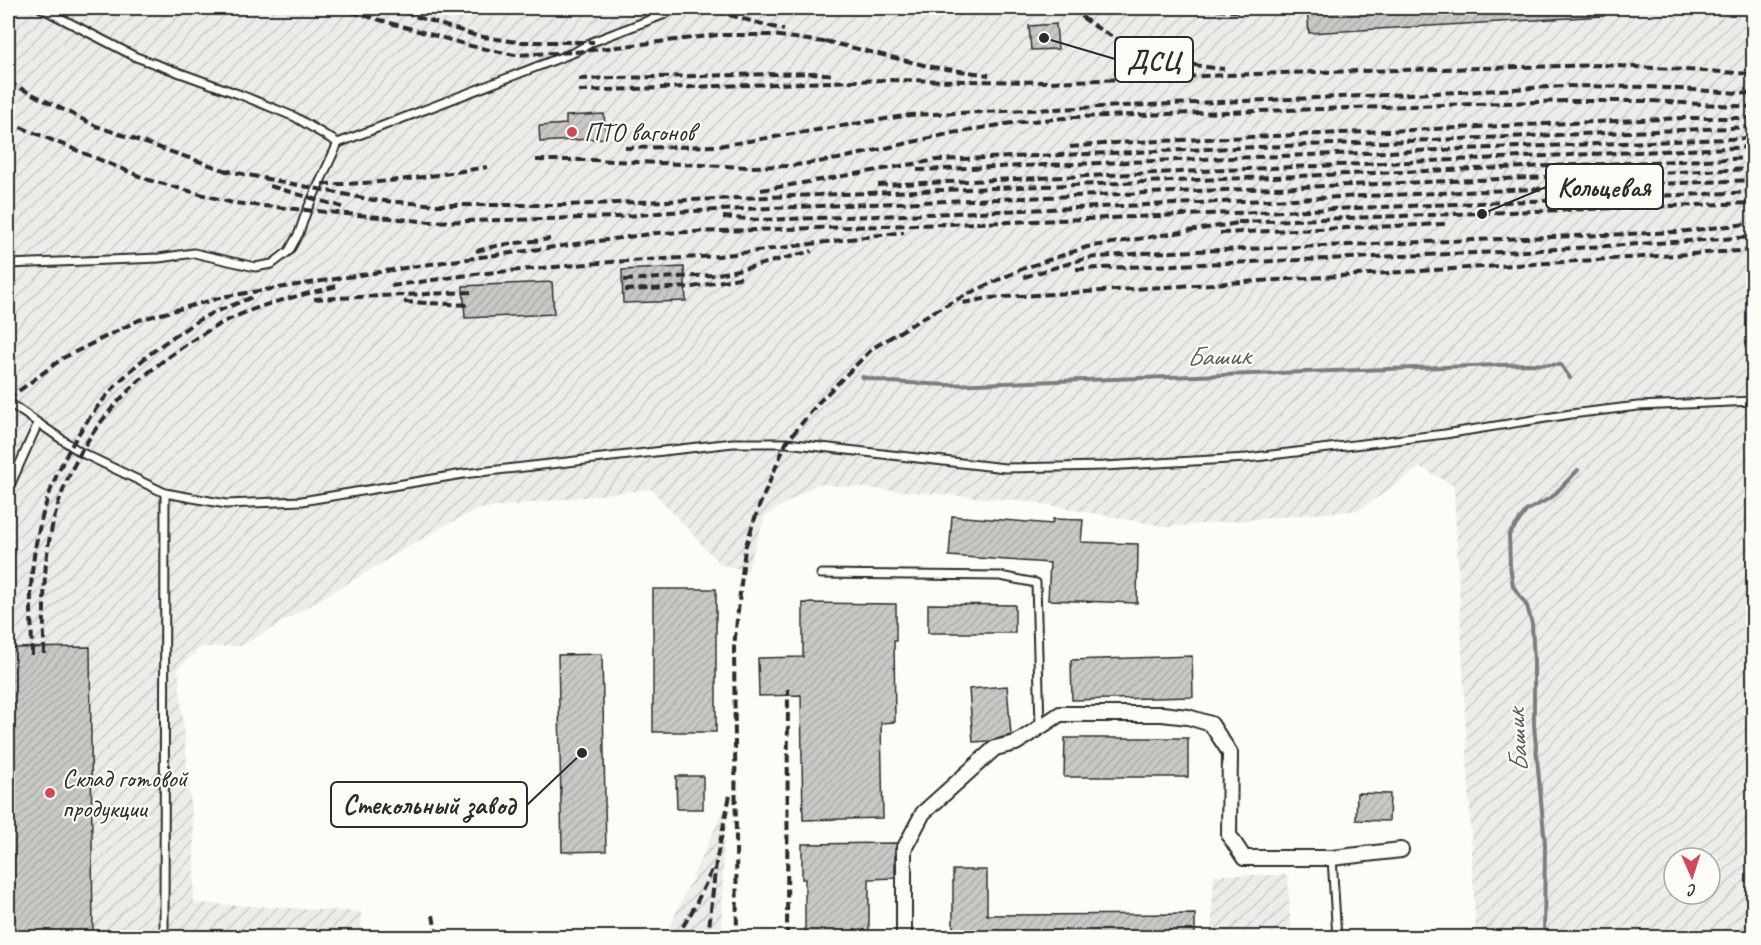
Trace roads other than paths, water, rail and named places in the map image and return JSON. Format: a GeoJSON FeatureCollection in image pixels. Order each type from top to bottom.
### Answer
{"type":"FeatureCollection","features":[{"type":"Feature","properties":{"kind":"street"},"geometry":{"type":"LineString","coordinates":[[904,938],[904,849],[923,813],[994,748],[1016,743],[1060,714],[1162,714],[1188,717],[1211,724],[1230,753],[1229,835],[1244,858],[1332,858],[1401,850]]}},
{"type":"Feature","properties":{"kind":"lane"},"geometry":{"type":"LineString","coordinates":[[41,8],[136,57],[241,94],[295,117],[338,143]]}},
{"type":"Feature","properties":{"kind":"lane"},"geometry":{"type":"LineString","coordinates":[[8,264],[159,258],[194,253],[255,267],[272,264],[289,251],[299,233],[307,210],[338,143],[575,52],[592,42],[675,8]]}},
{"type":"Feature","properties":{"kind":"lane"},"geometry":{"type":"LineString","coordinates":[[8,402],[80,452],[165,493],[226,504],[302,501],[463,474],[733,443],[786,443],[1005,468],[1235,459],[1445,434],[1638,406],[1754,401]]}},
{"type":"Feature","properties":{"kind":"lane"},"geometry":{"type":"LineString","coordinates":[[8,489],[38,423]]}},
{"type":"Feature","properties":{"kind":"lane"},"geometry":{"type":"LineString","coordinates":[[164,938],[165,493]]}},
{"type":"Feature","properties":{"kind":"lane"},"geometry":{"type":"LineString","coordinates":[[821,574],[1000,576],[1036,583],[1040,727]]}},
{"type":"Feature","properties":{"kind":"lane"},"geometry":{"type":"LineString","coordinates":[[1332,858],[1337,938]]}},
{"type":"Feature","properties":{"kind":"waterway","name":"Башик"},"geometry":{"type":"LineString","coordinates":[[862,377],[889,382],[948,385],[1527,364],[1561,365],[1570,378]]}},
{"type":"Feature","properties":{"kind":"waterway","name":"Башик"},"geometry":{"type":"LineString","coordinates":[[1544,938],[1545,844],[1534,725],[1532,624],[1527,606],[1513,586],[1509,535],[1526,511],[1552,497],[1578,470]]}},
{"type":"Feature","properties":{"kind":"railway"},"geometry":{"type":"LineString","coordinates":[[338,8],[471,46],[515,55],[575,52],[717,35],[772,35],[831,43]]}},
{"type":"Feature","properties":{"kind":"railway"},"geometry":{"type":"LineString","coordinates":[[390,8],[477,36],[517,42],[594,42]]}},
{"type":"Feature","properties":{"kind":"railway"},"geometry":{"type":"LineString","coordinates":[[703,8],[784,30]]}},
{"type":"Feature","properties":{"kind":"railway"},"geometry":{"type":"LineString","coordinates":[[1071,8],[1105,32],[1143,50],[1183,63],[1224,69]]}},
{"type":"Feature","properties":{"kind":"railway"},"geometry":{"type":"LineString","coordinates":[[1189,8],[1244,12],[1369,8]]}},
{"type":"Feature","properties":{"kind":"railway"},"geometry":{"type":"LineString","coordinates":[[825,41],[932,67],[989,75]]}},
{"type":"Feature","properties":{"kind":"railway"},"geometry":{"type":"LineString","coordinates":[[579,91],[886,80],[1049,82],[1281,73],[1603,65],[1754,74]]}},
{"type":"Feature","properties":{"kind":"railway"},"geometry":{"type":"LineString","coordinates":[[579,79],[813,73],[835,75]]}},
{"type":"Feature","properties":{"kind":"railway"},"geometry":{"type":"LineString","coordinates":[[8,82],[96,126],[230,172]]}},
{"type":"Feature","properties":{"kind":"railway"},"geometry":{"type":"LineString","coordinates":[[625,148],[718,146],[910,115],[1564,86],[1650,87],[1754,94]]}},
{"type":"Feature","properties":{"kind":"railway"},"geometry":{"type":"LineString","coordinates":[[536,160],[592,160],[747,167],[789,166],[838,159],[952,133],[1012,123],[1075,117],[1567,101],[1650,101],[1754,107]]}},
{"type":"Feature","properties":{"kind":"railway"},"geometry":{"type":"LineString","coordinates":[[1070,147],[1114,143],[1685,118],[1754,118]]}},
{"type":"Feature","properties":{"kind":"railway"},"geometry":{"type":"LineString","coordinates":[[8,122],[149,180],[233,203],[431,222],[617,217],[669,212],[1754,169]]}},
{"type":"Feature","properties":{"kind":"railway"},"geometry":{"type":"LineString","coordinates":[[761,190],[937,160],[1754,127]]}},
{"type":"Feature","properties":{"kind":"railway"},"geometry":{"type":"LineString","coordinates":[[917,170],[1754,138]]}},
{"type":"Feature","properties":{"kind":"railway"},"geometry":{"type":"LineString","coordinates":[[878,185],[1754,147]]}},
{"type":"Feature","properties":{"kind":"railway"},"geometry":{"type":"LineString","coordinates":[[223,170],[373,200],[437,205],[564,205],[1754,158]]}},
{"type":"Feature","properties":{"kind":"railway"},"geometry":{"type":"LineString","coordinates":[[322,184],[425,177],[487,167]]}},
{"type":"Feature","properties":{"kind":"railway"},"geometry":{"type":"LineString","coordinates":[[723,217],[759,220],[904,215],[1754,180]]}},
{"type":"Feature","properties":{"kind":"railway"},"geometry":{"type":"LineString","coordinates":[[270,186],[342,207]]}},
{"type":"Feature","properties":{"kind":"railway"},"geometry":{"type":"LineString","coordinates":[[8,399],[63,358],[139,320],[227,296],[430,264],[657,233],[1010,222],[1754,192]]}},
{"type":"Feature","properties":{"kind":"railway"},"geometry":{"type":"LineString","coordinates":[[1238,222],[1754,203]]}},
{"type":"Feature","properties":{"kind":"railway"},"geometry":{"type":"LineString","coordinates":[[737,938],[734,647],[745,548],[758,509],[786,443],[818,403],[873,348],[931,313],[970,293],[1022,269],[1087,247],[1245,222]]}},
{"type":"Feature","properties":{"kind":"railway"},"geometry":{"type":"LineString","coordinates":[[1024,277],[1087,258],[1145,253],[1678,232],[1754,223]]}},
{"type":"Feature","properties":{"kind":"railway"},"geometry":{"type":"LineString","coordinates":[[1220,233],[1445,224]]}},
{"type":"Feature","properties":{"kind":"railway"},"geometry":{"type":"LineString","coordinates":[[391,286],[475,274],[611,262],[718,256],[904,232]]}},
{"type":"Feature","properties":{"kind":"railway"},"geometry":{"type":"LineString","coordinates":[[1076,269],[1525,251],[1754,237]]}},
{"type":"Feature","properties":{"kind":"railway"},"geometry":{"type":"LineString","coordinates":[[476,251],[500,245],[550,239]]}},
{"type":"Feature","properties":{"kind":"railway"},"geometry":{"type":"LineString","coordinates":[[963,303],[989,298],[1754,250]]}},
{"type":"Feature","properties":{"kind":"railway"},"geometry":{"type":"LineString","coordinates":[[624,280],[713,275],[812,251]]}},
{"type":"Feature","properties":{"kind":"railway"},"geometry":{"type":"LineString","coordinates":[[625,290],[693,287],[743,277]]}},
{"type":"Feature","properties":{"kind":"railway"},"geometry":{"type":"LineString","coordinates":[[44,654],[45,579],[53,521],[75,463],[90,437],[108,413],[152,370],[214,327],[261,307],[337,286]]}},
{"type":"Feature","properties":{"kind":"railway"},"geometry":{"type":"LineString","coordinates":[[314,299],[471,292]]}},
{"type":"Feature","properties":{"kind":"railway"},"geometry":{"type":"LineString","coordinates":[[32,655],[31,587],[39,529],[49,495],[63,462],[80,432],[100,404],[150,354],[202,318],[252,297]]}},
{"type":"Feature","properties":{"kind":"railway"},"geometry":{"type":"LineString","coordinates":[[404,302],[471,305]]}},
{"type":"Feature","properties":{"kind":"railway"},"geometry":{"type":"LineString","coordinates":[[787,938],[788,689]]}},
{"type":"Feature","properties":{"kind":"railway"},"geometry":{"type":"LineString","coordinates":[[708,938],[716,862],[730,795]]}},
{"type":"Feature","properties":{"kind":"railway"},"geometry":{"type":"LineString","coordinates":[[676,938],[694,908],[712,870]]}},
{"type":"Feature","properties":{"kind":"railway"},"geometry":{"type":"LineString","coordinates":[[433,915],[437,938]]}},
{"type":"Feature","properties":{"kind":"place","name":"ДСЦ"},"geometry":{"type":"Point","coordinates":[1044,38]}},
{"type":"Feature","properties":{"kind":"place","name":"ПТО вагонов"},"geometry":{"type":"Point","coordinates":[572,132]}},
{"type":"Feature","properties":{"kind":"place","name":"Кольцевая"},"geometry":{"type":"Point","coordinates":[1482,214]}},
{"type":"Feature","properties":{"kind":"place","name":"Стекольный завод"},"geometry":{"type":"Point","coordinates":[582,753]}},
{"type":"Feature","properties":{"kind":"place","name":"Склад готовой продукции"},"geometry":{"type":"Point","coordinates":[50,793]}}]}
